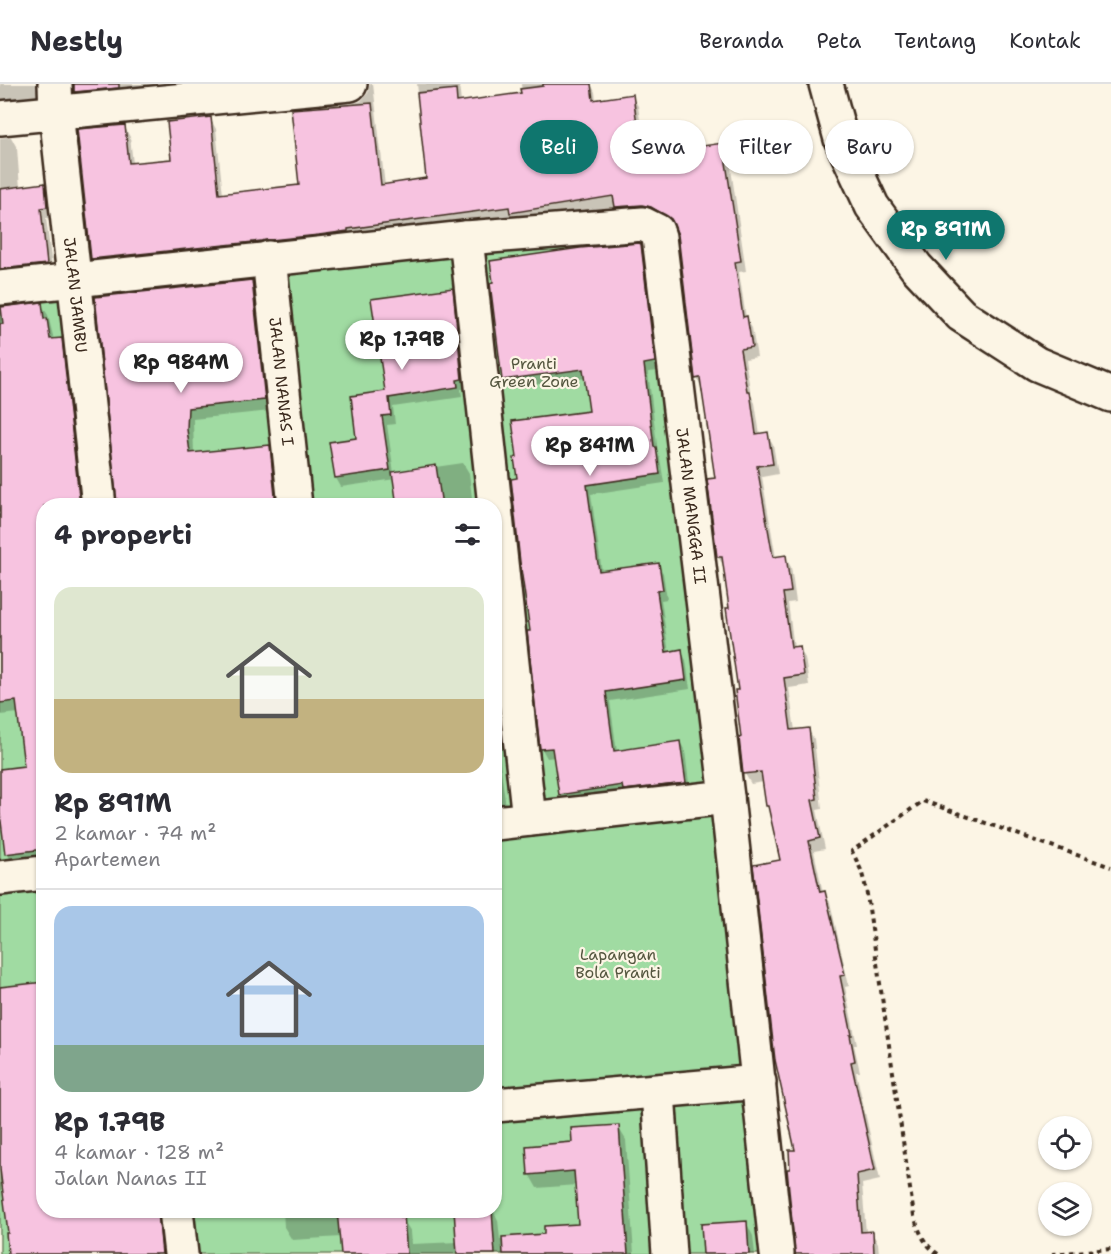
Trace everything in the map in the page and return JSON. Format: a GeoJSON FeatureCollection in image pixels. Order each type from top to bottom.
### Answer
{"type":"FeatureCollection","features":[{"type":"Feature","properties":{"kind":"street"},"geometry":{"type":"LineString","coordinates":[[0,118],[56,98],[350,84]]}},
{"type":"Feature","properties":{"kind":"street"},"geometry":{"type":"LineString","coordinates":[[826,84],[841,139],[872,206],[916,267],[961,315],[1037,364],[1111,395]]}},
{"type":"Feature","properties":{"kind":"street","name":"JALAN JAMBU"},"geometry":{"type":"LineString","coordinates":[[56,98],[98,498]]}},
{"type":"Feature","properties":{"kind":"street","name":"JALAN MANGGA II"},"geometry":{"type":"LineString","coordinates":[[466,238],[643,224],[657,231],[659,237],[727,797],[777,1254]]}},
{"type":"Feature","properties":{"kind":"street"},"geometry":{"type":"LineString","coordinates":[[0,288],[466,238],[494,498]]}},
{"type":"Feature","properties":{"kind":"street","name":"JALAN NANAS I"},"geometry":{"type":"LineString","coordinates":[[269,258],[294,498]]}},
{"type":"Feature","properties":{"kind":"street"},"geometry":{"type":"LineString","coordinates":[[502,570],[529,819]]}},
{"type":"Feature","properties":{"kind":"street"},"geometry":{"type":"LineString","coordinates":[[502,822],[727,797]]}},
{"type":"Feature","properties":{"kind":"street"},"geometry":{"type":"LineString","coordinates":[[0,878],[36,874]]}},
{"type":"Feature","properties":{"kind":"street"},"geometry":{"type":"LineString","coordinates":[[502,1104],[759,1082]]}},
{"type":"Feature","properties":{"kind":"street"},"geometry":{"type":"LineString","coordinates":[[658,1092],[669,1254]]}},
{"type":"Feature","properties":{"kind":"street"},"geometry":{"type":"LineString","coordinates":[[177,1218],[181,1254]]}},
{"type":"Feature","properties":{"kind":"path"},"geometry":{"type":"LineString","coordinates":[[938,1254],[931,1250],[920,1234],[914,1216],[866,888],[852,851],[923,801],[1111,867]]}},
{"type":"Feature","properties":{"kind":"path"},"geometry":{"type":"LineString","coordinates":[[1052,1254],[1111,1249]]}},
{"type":"Feature","properties":{"kind":"green space","name":"Pranti Green Zone"},"geometry":{"type":"Polygon","coordinates":[[[643,225],[777,1254],[0,1254],[0,290],[643,225]]]}},
{"type":"Feature","properties":{"kind":"building"},"geometry":{"type":"Polygon","coordinates":[[[74,84],[119,84],[119,88],[74,92],[74,84]]]}},
{"type":"Feature","properties":{"kind":"building"},"geometry":{"type":"Polygon","coordinates":[[[543,84],[591,84],[593,100],[633,94],[636,120],[610,120],[610,174],[706,174],[706,145],[718,144],[718,174],[728,174],[741,261],[735,262],[743,317],[747,316],[752,347],[740,349],[747,391],[750,391],[756,434],[768,432],[773,464],[757,466],[773,557],[786,555],[791,592],[783,593],[791,647],[800,646],[804,675],[784,678],[791,730],[809,728],[817,799],[812,800],[820,838],[809,841],[820,892],[825,891],[845,975],[840,976],[852,1035],[850,1035],[855,1061],[851,1062],[875,1170],[857,1174],[861,1232],[873,1231],[874,1254],[795,1254],[787,1169],[790,1169],[789,1150],[795,1150],[775,1060],[753,865],[780,860],[768,806],[766,806],[761,772],[743,774],[735,690],[738,690],[726,608],[729,608],[722,557],[717,557],[707,479],[715,478],[700,378],[695,379],[678,235],[671,219],[651,207],[642,205],[615,207],[613,196],[510,213],[509,207],[319,235],[91,259],[77,129],[125,125],[129,163],[171,159],[167,122],[211,117],[219,194],[299,185],[291,109],[372,103],[381,185],[426,178],[417,93],[456,89],[457,102],[521,93],[520,89],[543,86],[543,84]]]}},
{"type":"Feature","properties":{"kind":"building"},"geometry":{"type":"Polygon","coordinates":[[[45,183],[47,207],[41,208],[47,264],[0,269],[0,189],[45,183]]]}},
{"type":"Feature","properties":{"kind":"building"},"geometry":{"type":"Polygon","coordinates":[[[641,244],[655,362],[644,364],[654,447],[656,447],[660,474],[587,485],[599,571],[659,563],[663,590],[657,591],[666,652],[682,649],[686,680],[606,692],[614,751],[680,741],[686,783],[623,790],[622,785],[559,795],[552,748],[540,749],[527,631],[530,631],[511,479],[517,478],[514,458],[517,457],[512,421],[589,411],[583,369],[502,380],[490,283],[493,282],[490,261],[580,248],[641,244]]]}},
{"type":"Feature","properties":{"kind":"building"},"geometry":{"type":"Polygon","coordinates":[[[252,280],[265,400],[188,408],[187,429],[190,453],[270,445],[275,498],[116,498],[95,297],[252,280]]]}},
{"type":"Feature","properties":{"kind":"building"},"geometry":{"type":"Polygon","coordinates":[[[453,288],[462,379],[457,380],[458,387],[389,398],[391,415],[382,416],[390,470],[335,478],[329,442],[356,438],[351,396],[385,391],[371,299],[453,288]]]}},
{"type":"Feature","properties":{"kind":"building"},"geometry":{"type":"Polygon","coordinates":[[[42,302],[50,339],[62,338],[79,498],[36,498],[36,850],[5,854],[0,813],[0,769],[24,766],[16,701],[0,703],[0,324],[3,324],[1,307],[42,302]]]}},
{"type":"Feature","properties":{"kind":"building"},"geometry":{"type":"Polygon","coordinates":[[[436,465],[441,498],[396,498],[392,472],[436,465]]]}},
{"type":"Feature","properties":{"kind":"building"},"geometry":{"type":"Polygon","coordinates":[[[36,983],[36,1218],[159,1218],[162,1254],[8,1254],[6,1233],[8,1233],[0,1169],[0,987],[36,983]]]}},
{"type":"Feature","properties":{"kind":"building"},"geometry":{"type":"Polygon","coordinates":[[[619,1125],[628,1254],[503,1254],[502,1237],[544,1234],[544,1226],[578,1224],[574,1171],[528,1175],[526,1146],[572,1142],[571,1128],[619,1125]]]}},
{"type":"Feature","properties":{"kind":"building"},"geometry":{"type":"Polygon","coordinates":[[[338,1218],[404,1218],[407,1254],[341,1254],[338,1218]]]}},
{"type":"Feature","properties":{"kind":"building"},"geometry":{"type":"Polygon","coordinates":[[[455,1218],[493,1218],[495,1254],[457,1254],[455,1218]]]}},
{"type":"Feature","properties":{"kind":"building"},"geometry":{"type":"Polygon","coordinates":[[[747,1221],[749,1254],[703,1254],[701,1224],[747,1221]]]}},
{"type":"Feature","properties":{"kind":"park label","name":"Lapangan Bola Pranti"},"geometry":{"type":"Point","coordinates":[618,963]}}]}
